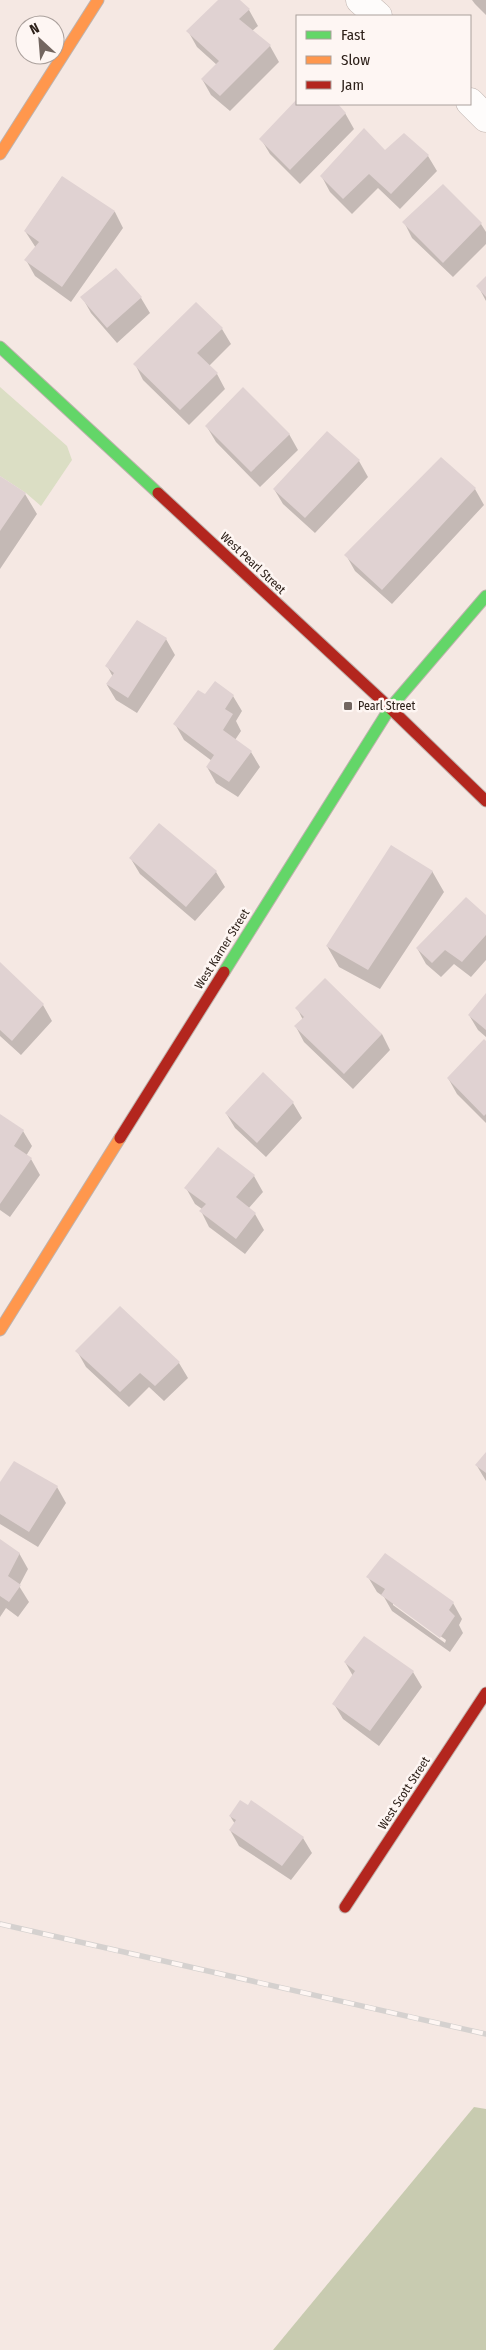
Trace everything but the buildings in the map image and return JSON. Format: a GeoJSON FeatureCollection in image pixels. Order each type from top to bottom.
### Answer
{"type":"FeatureCollection","features":[{"type":"Feature","properties":{"kind":"street"},"geometry":{"type":"LineString","coordinates":[[0,154],[98,0]]}},
{"type":"Feature","properties":{"kind":"street"},"geometry":{"type":"LineString","coordinates":[[360,0],[377,15]]}},
{"type":"Feature","properties":{"kind":"street"},"geometry":{"type":"LineString","coordinates":[[471,103],[486,118]]}},
{"type":"Feature","properties":{"kind":"street","name":"West Pearl Street"},"geometry":{"type":"LineString","coordinates":[[0,347],[390,708],[486,801]]}},
{"type":"Feature","properties":{"kind":"street","name":"West Karner Street"},"geometry":{"type":"LineString","coordinates":[[0,1330],[390,708],[486,596]]}},
{"type":"Feature","properties":{"kind":"street","name":"West Scott Street"},"geometry":{"type":"LineString","coordinates":[[346,1908],[486,1693]]}},
{"type":"Feature","properties":{"kind":"green space"},"geometry":{"type":"Polygon","coordinates":[[[0,387],[67,446],[72,460],[41,506],[26,493],[0,476],[0,387]]]}},
{"type":"Feature","properties":{"kind":"green space"},"geometry":{"type":"Polygon","coordinates":[[[474,2107],[486,2109],[486,2350],[273,2350],[474,2107]]]}},
{"type":"Feature","properties":{"kind":"railway"},"geometry":{"type":"LineString","coordinates":[[0,1924],[486,2034]]}},
{"type":"Feature","properties":{"kind":"traffic: fast"},"geometry":{"type":"LineString","coordinates":[[0,347],[158,493]]}},
{"type":"Feature","properties":{"kind":"traffic: fast"},"geometry":{"type":"LineString","coordinates":[[224,972],[390,708],[486,596]]}},
{"type":"Feature","properties":{"kind":"traffic: slow"},"geometry":{"type":"LineString","coordinates":[[0,154],[98,0]]}},
{"type":"Feature","properties":{"kind":"traffic: slow"},"geometry":{"type":"LineString","coordinates":[[0,1330],[120,1138]]}},
{"type":"Feature","properties":{"kind":"traffic: jam"},"geometry":{"type":"LineString","coordinates":[[158,493],[390,708],[486,801]]}},
{"type":"Feature","properties":{"kind":"traffic: jam"},"geometry":{"type":"LineString","coordinates":[[120,1138],[224,972]]}},
{"type":"Feature","properties":{"kind":"traffic: jam"},"geometry":{"type":"LineString","coordinates":[[345,1907],[486,1693]]}},
{"type":"Feature","properties":{"kind":"place","name":"Pearl Street"},"geometry":{"type":"Point","coordinates":[348,706]}}]}
